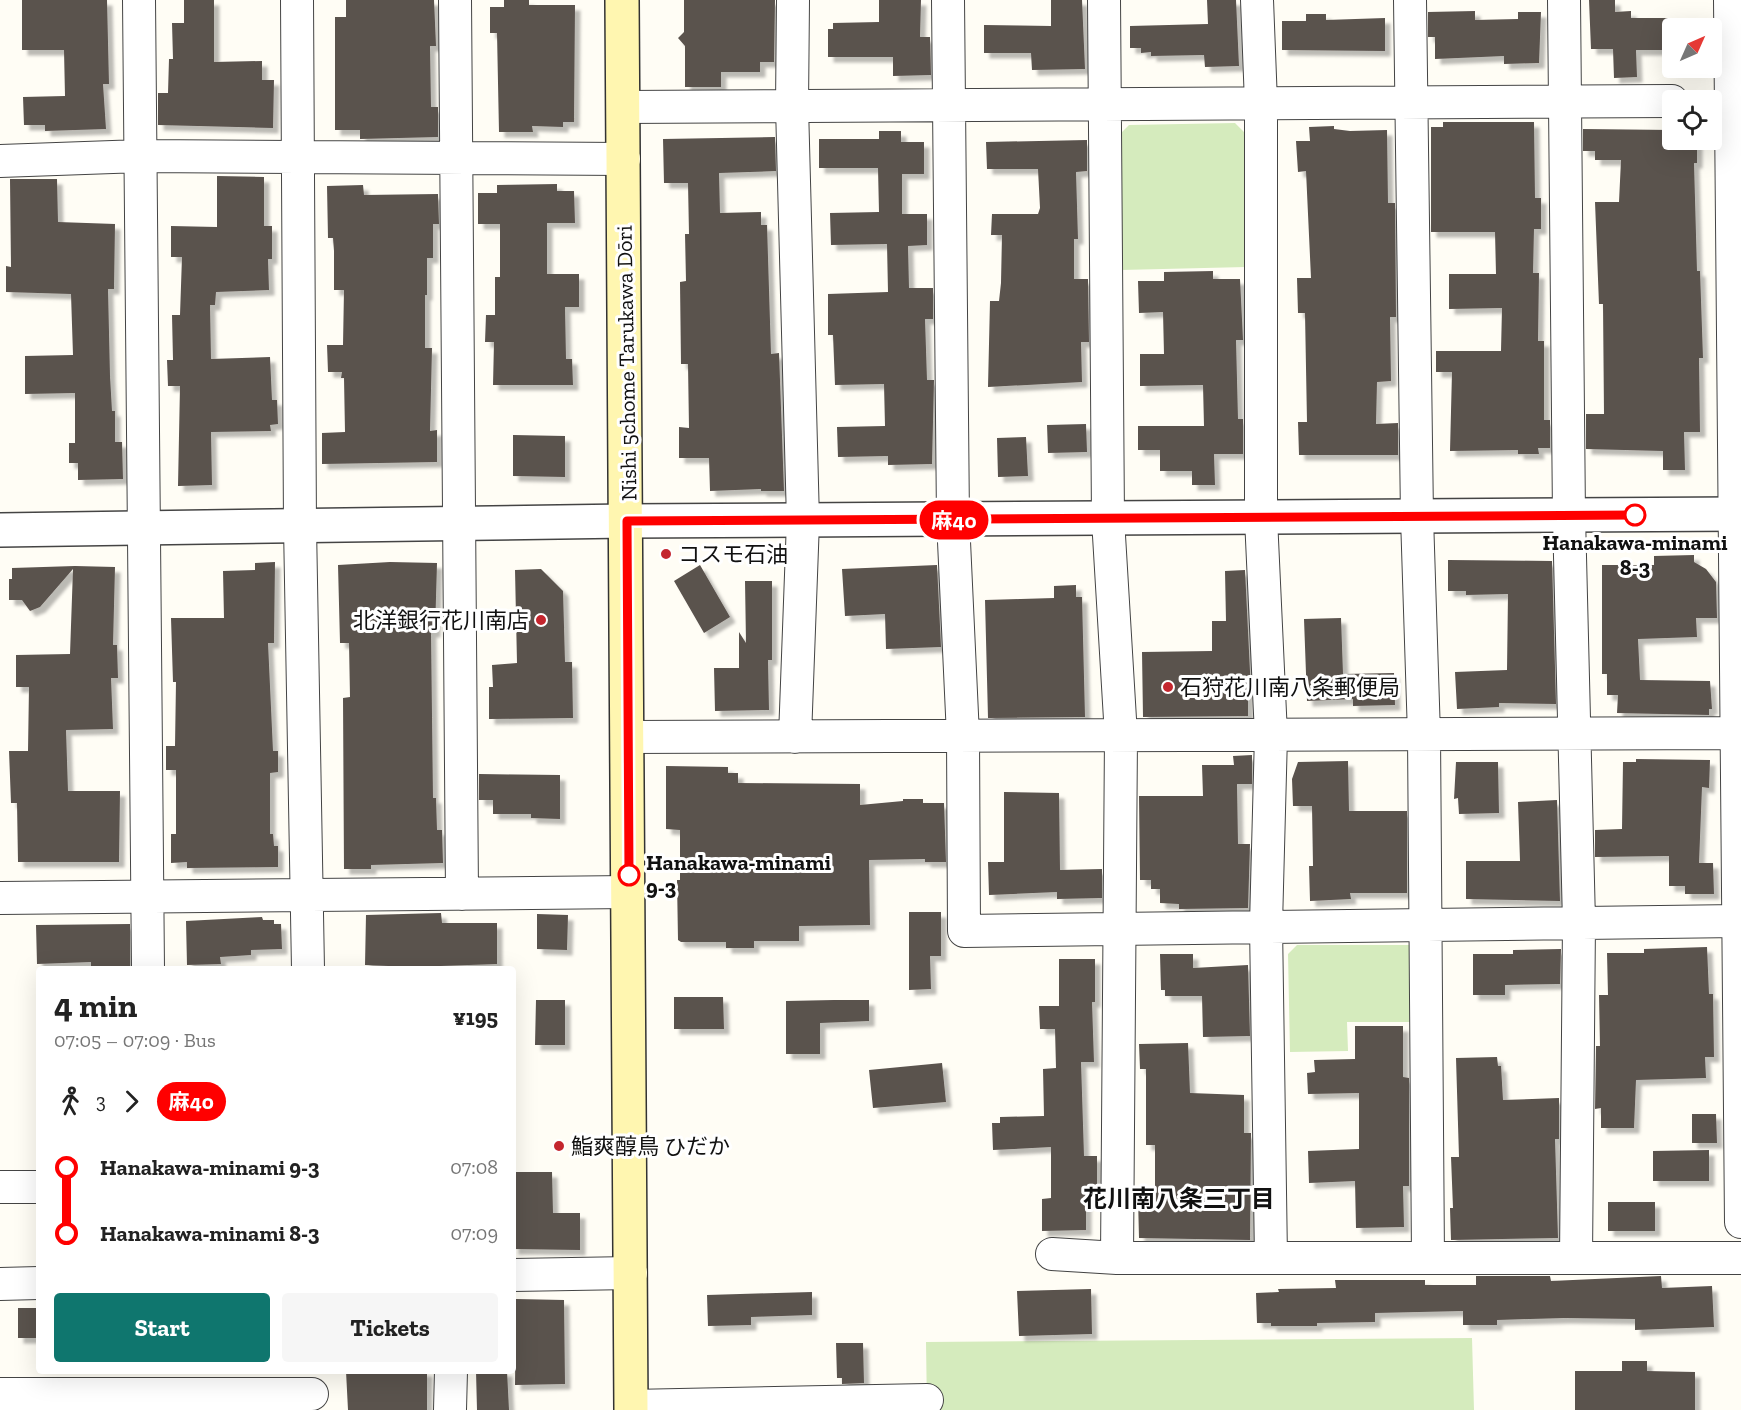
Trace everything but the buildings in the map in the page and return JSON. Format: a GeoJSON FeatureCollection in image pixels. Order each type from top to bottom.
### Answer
{"type":"FeatureCollection","features":[{"type":"Feature","properties":{"kind":"main road","name":"Nishi 5chome Tarukawa Dōri"},"geometry":{"type":"LineString","coordinates":[[622,0],[632,1408]]}},
{"type":"Feature","properties":{"kind":"street"},"geometry":{"type":"LineString","coordinates":[[139,0],[148,966]]}},
{"type":"Feature","properties":{"kind":"street"},"geometry":{"type":"LineString","coordinates":[[297,0],[300,525],[308,966]]}},
{"type":"Feature","properties":{"kind":"street"},"geometry":{"type":"LineString","coordinates":[[455,0],[457,524],[462,894]]}},
{"type":"Feature","properties":{"kind":"street"},"geometry":{"type":"LineString","coordinates":[[793,0],[792,106],[803,521],[795,737]]}},
{"type":"Feature","properties":{"kind":"street"},"geometry":{"type":"LineString","coordinates":[[948,0],[953,520],[963,736],[964,931],[1738,921]]}},
{"type":"Feature","properties":{"kind":"street"},"geometry":{"type":"LineString","coordinates":[[1104,0],[1108,519],[1120,735],[1117,1258]]}},
{"type":"Feature","properties":{"kind":"street"},"geometry":{"type":"LineString","coordinates":[[1257,0],[1261,103],[1261,518],[1271,735],[1266,926],[1271,1258]]}},
{"type":"Feature","properties":{"kind":"street"},"geometry":{"type":"LineString","coordinates":[[1410,0],[1417,517],[1427,924],[1428,1258]]}},
{"type":"Feature","properties":{"kind":"street"},"geometry":{"type":"LineString","coordinates":[[1564,0],[1569,516],[1579,922],[1576,1258]]}},
{"type":"Feature","properties":{"kind":"street"},"geometry":{"type":"LineString","coordinates":[[1730,0],[1728,100],[1738,514],[1737,734],[1740,879],[1738,921],[1741,1222]]}},
{"type":"Feature","properties":{"kind":"street"},"geometry":{"type":"LineString","coordinates":[[623,107],[1662,101]]}},
{"type":"Feature","properties":{"kind":"street"},"geometry":{"type":"LineString","coordinates":[[0,161],[141,156],[455,160],[624,159]]}},
{"type":"Feature","properties":{"kind":"street"},"geometry":{"type":"LineString","coordinates":[[0,530],[627,521],[1738,514]]}},
{"type":"Feature","properties":{"kind":"street"},"geometry":{"type":"LineString","coordinates":[[629,737],[1737,734]]}},
{"type":"Feature","properties":{"kind":"street"},"geometry":{"type":"LineString","coordinates":[[0,898],[629,892]]}},
{"type":"Feature","properties":{"kind":"street"},"geometry":{"type":"LineString","coordinates":[[0,1187],[36,1187]]}},
{"type":"Feature","properties":{"kind":"street"},"geometry":{"type":"LineString","coordinates":[[1052,1254],[1117,1258],[1741,1258]]}},
{"type":"Feature","properties":{"kind":"street"},"geometry":{"type":"LineString","coordinates":[[516,1275],[631,1273]]}},
{"type":"Feature","properties":{"kind":"street"},"geometry":{"type":"LineString","coordinates":[[0,1284],[36,1283]]}},
{"type":"Feature","properties":{"kind":"street"},"geometry":{"type":"LineString","coordinates":[[450,1374],[450,1410]]}},
{"type":"Feature","properties":{"kind":"street"},"geometry":{"type":"LineString","coordinates":[[0,1394],[142,1383],[311,1392]]}},
{"type":"Feature","properties":{"kind":"street"},"geometry":{"type":"LineString","coordinates":[[632,1408],[843,1406],[927,1400]]}},
{"type":"Feature","properties":{"kind":"green space"},"geometry":{"type":"Polygon","coordinates":[[[1235,123],[1246,134],[1246,267],[1121,270],[1120,134],[1129,125],[1235,123]]]}},
{"type":"Feature","properties":{"kind":"green space"},"geometry":{"type":"Polygon","coordinates":[[[1297,945],[1412,945],[1413,1022],[1347,1022],[1348,1051],[1290,1052],[1288,954],[1297,945]]]}},
{"type":"Feature","properties":{"kind":"green space"},"geometry":{"type":"Polygon","coordinates":[[[1472,1338],[1474,1410],[927,1410],[926,1342],[1472,1338]]]}},
{"type":"Feature","properties":{"kind":"bus line","name":"麻40"},"geometry":{"type":"LineString","coordinates":[[629,875],[627,521],[1635,515]]}},
{"type":"Feature","properties":{"kind":"place","name":"Hanakawa-minami 8-3"},"geometry":{"type":"Point","coordinates":[1635,515]}},
{"type":"Feature","properties":{"kind":"place","name":"コスモ石油"},"geometry":{"type":"Point","coordinates":[666,554]}},
{"type":"Feature","properties":{"kind":"place","name":"北洋銀行花川南店"},"geometry":{"type":"Point","coordinates":[541,620]}},
{"type":"Feature","properties":{"kind":"place","name":"石狩花川南八条郵便局"},"geometry":{"type":"Point","coordinates":[1168,687]}},
{"type":"Feature","properties":{"kind":"place","name":"Hanakawa-minami 9-3"},"geometry":{"type":"Point","coordinates":[629,875]}},
{"type":"Feature","properties":{"kind":"place","name":"鮨爽醇鳥 ひだか"},"geometry":{"type":"Point","coordinates":[559,1146]}},
{"type":"Feature","properties":{"kind":"district","name":"花川南八条三丁目"},"geometry":{"type":"Point","coordinates":[1179,1199]}}]}
